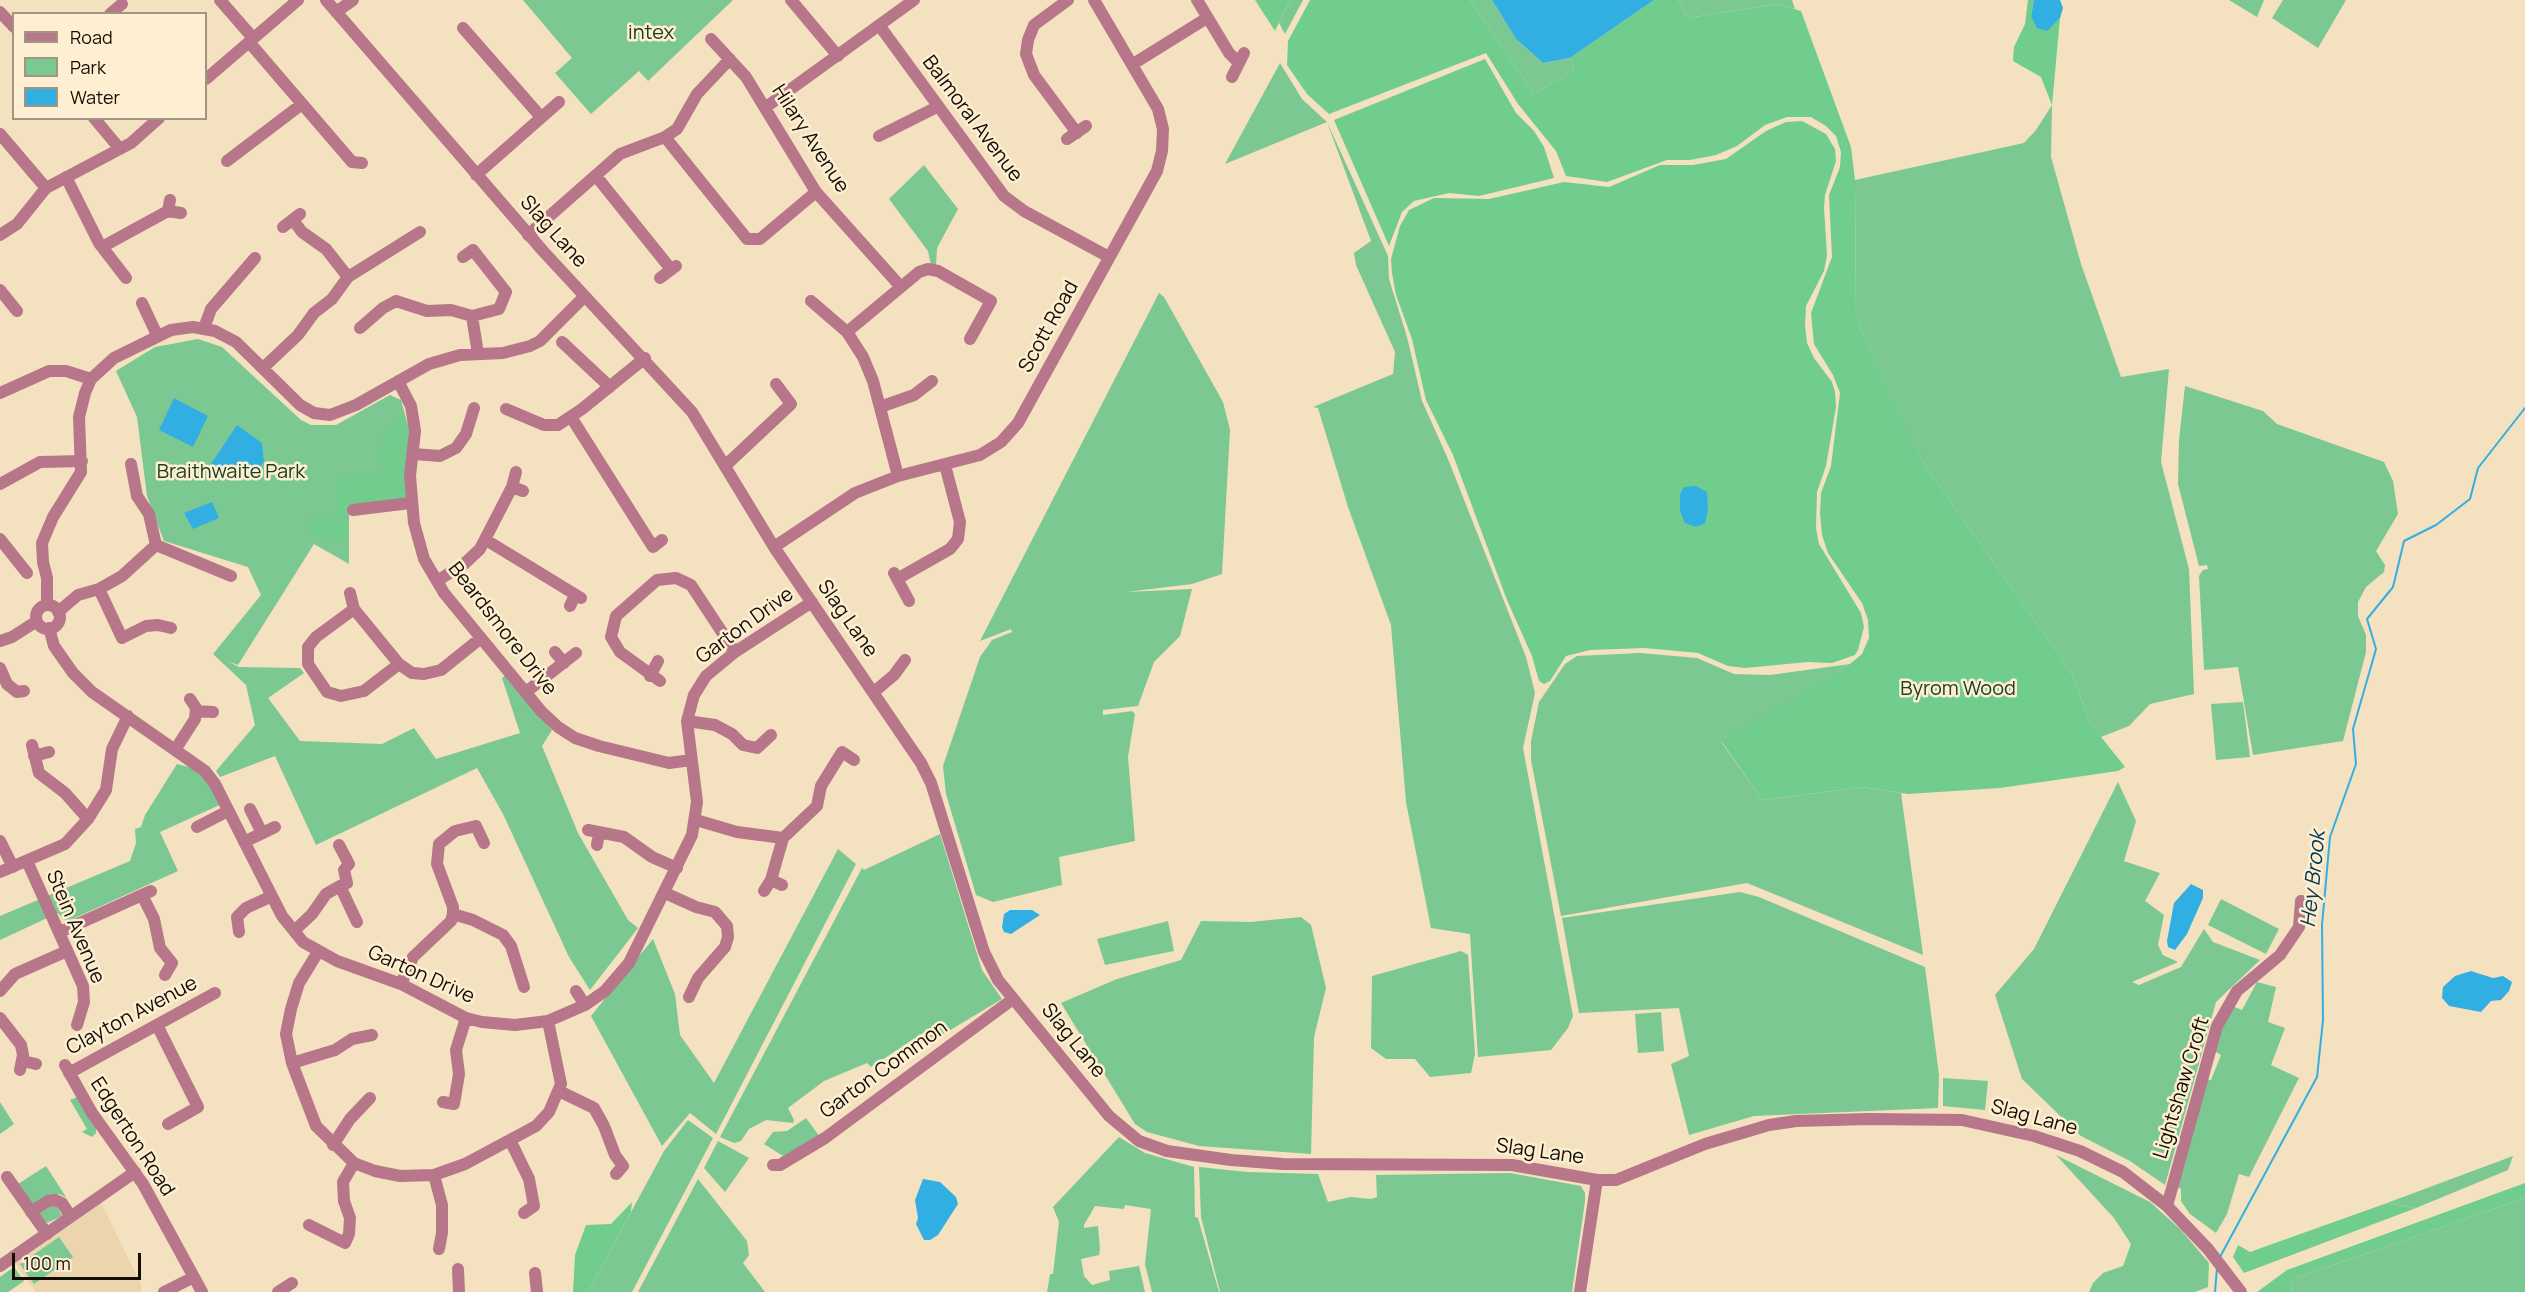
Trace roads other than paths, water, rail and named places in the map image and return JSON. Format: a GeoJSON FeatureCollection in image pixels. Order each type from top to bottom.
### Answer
{"type":"FeatureCollection","features":[{"type":"Feature","properties":{"kind":"street"},"geometry":{"type":"LineString","coordinates":[[220,0],[302,104],[352,162],[362,163]]}},
{"type":"Feature","properties":{"kind":"street"},"geometry":{"type":"LineString","coordinates":[[207,78],[298,0]]}},
{"type":"Feature","properties":{"kind":"street","name":"Slag Lane"},"geometry":{"type":"LineString","coordinates":[[326,0],[528,235],[584,297],[645,358],[692,412],[774,547],[874,692],[927,774],[984,952],[998,980],[1116,1123],[1139,1141],[1167,1151],[1220,1159],[1283,1164],[1512,1165],[1597,1180],[1616,1180],[1705,1144],[1769,1125],[1796,1121],[1940,1118],[2034,1136],[2080,1151],[2123,1172],[2167,1206],[2208,1249],[2241,1292]]}},
{"type":"Feature","properties":{"kind":"street"},"geometry":{"type":"LineString","coordinates":[[336,12],[354,0]]}},
{"type":"Feature","properties":{"kind":"street"},"geometry":{"type":"LineString","coordinates":[[791,0],[838,56]]}},
{"type":"Feature","properties":{"kind":"street"},"geometry":{"type":"LineString","coordinates":[[766,107],[914,0]]}},
{"type":"Feature","properties":{"kind":"street"},"geometry":{"type":"LineString","coordinates":[[1068,0],[1034,25],[1028,39],[1026,54],[1034,75],[1077,133]]}},
{"type":"Feature","properties":{"kind":"street","name":"Scott Road"},"geometry":{"type":"LineString","coordinates":[[774,547],[855,493],[898,476],[980,455],[1001,442],[1015,429],[1157,171],[1162,152],[1163,129],[1158,109],[1094,0]]}},
{"type":"Feature","properties":{"kind":"street"},"geometry":{"type":"LineString","coordinates":[[1197,0],[1229,53],[1242,58],[1232,77]]}},
{"type":"Feature","properties":{"kind":"street"},"geometry":{"type":"LineString","coordinates":[[113,12],[126,3]]}},
{"type":"Feature","properties":{"kind":"street"},"geometry":{"type":"LineString","coordinates":[[0,12],[12,25]]}},
{"type":"Feature","properties":{"kind":"street"},"geometry":{"type":"LineString","coordinates":[[1133,64],[1207,18]]}},
{"type":"Feature","properties":{"kind":"street","name":"Balmoral Avenue"},"geometry":{"type":"LineString","coordinates":[[879,25],[1004,196],[1024,211],[1109,257]]}},
{"type":"Feature","properties":{"kind":"street"},"geometry":{"type":"LineString","coordinates":[[462,26],[541,117]]}},
{"type":"Feature","properties":{"kind":"street","name":"Hilary Avenue"},"geometry":{"type":"LineString","coordinates":[[711,39],[730,59],[766,107],[816,192],[901,287]]}},
{"type":"Feature","properties":{"kind":"street"},"geometry":{"type":"LineString","coordinates":[[528,235],[620,154],[677,129],[697,94],[730,59]]}},
{"type":"Feature","properties":{"kind":"street"},"geometry":{"type":"LineString","coordinates":[[476,175],[559,102]]}},
{"type":"Feature","properties":{"kind":"street"},"geometry":{"type":"LineString","coordinates":[[227,161],[302,104]]}},
{"type":"Feature","properties":{"kind":"street"},"geometry":{"type":"LineString","coordinates":[[879,137],[937,107]]}},
{"type":"Feature","properties":{"kind":"street"},"geometry":{"type":"LineString","coordinates":[[96,120],[120,149]]}},
{"type":"Feature","properties":{"kind":"street"},"geometry":{"type":"LineString","coordinates":[[0,235],[17,224],[46,188],[120,149],[156,120]]}},
{"type":"Feature","properties":{"kind":"street"},"geometry":{"type":"LineString","coordinates":[[0,134],[46,188]]}},
{"type":"Feature","properties":{"kind":"street"},"geometry":{"type":"LineString","coordinates":[[665,136],[747,239],[760,239],[816,192]]}},
{"type":"Feature","properties":{"kind":"street"},"geometry":{"type":"LineString","coordinates":[[596,176],[674,267],[660,278]]}},
{"type":"Feature","properties":{"kind":"street"},"geometry":{"type":"LineString","coordinates":[[66,177],[102,247],[126,278]]}},
{"type":"Feature","properties":{"kind":"street"},"geometry":{"type":"LineString","coordinates":[[102,247],[173,208]]}},
{"type":"Feature","properties":{"kind":"street"},"geometry":{"type":"LineString","coordinates":[[292,220],[302,232],[326,249],[348,277]]}},
{"type":"Feature","properties":{"kind":"street"},"geometry":{"type":"LineString","coordinates":[[263,368],[298,335],[314,313],[332,299],[348,277],[403,235],[420,232]]}},
{"type":"Feature","properties":{"kind":"street"},"geometry":{"type":"LineString","coordinates":[[360,328],[375,322],[396,301],[418,309],[451,310],[472,316],[499,309],[506,292],[468,250]]}},
{"type":"Feature","properties":{"kind":"street"},"geometry":{"type":"LineString","coordinates":[[204,328],[211,309],[255,258]]}},
{"type":"Feature","properties":{"kind":"street"},"geometry":{"type":"LineString","coordinates":[[847,332],[919,272],[932,269],[992,301],[970,339]]}},
{"type":"Feature","properties":{"kind":"street"},"geometry":{"type":"LineString","coordinates":[[0,290],[17,311]]}},
{"type":"Feature","properties":{"kind":"street"},"geometry":{"type":"LineString","coordinates":[[47,605],[47,578],[42,543],[52,517],[77,481],[82,461],[79,417],[91,379],[114,358],[157,335],[182,327],[204,328],[236,342],[300,405],[322,415],[339,413],[429,364],[460,355],[503,353],[530,346],[540,341],[584,297]]}},
{"type":"Feature","properties":{"kind":"street"},"geometry":{"type":"LineString","coordinates":[[811,301],[847,332],[869,369],[898,476]]}},
{"type":"Feature","properties":{"kind":"street"},"geometry":{"type":"LineString","coordinates":[[142,303],[152,312],[157,335]]}},
{"type":"Feature","properties":{"kind":"street"},"geometry":{"type":"LineString","coordinates":[[472,316],[478,354]]}},
{"type":"Feature","properties":{"kind":"street"},"geometry":{"type":"LineString","coordinates":[[562,342],[571,358],[610,387]]}},
{"type":"Feature","properties":{"kind":"street"},"geometry":{"type":"LineString","coordinates":[[515,409],[550,427],[571,417],[645,358]]}},
{"type":"Feature","properties":{"kind":"street"},"geometry":{"type":"LineString","coordinates":[[0,393],[49,371],[66,371],[91,379]]}},
{"type":"Feature","properties":{"kind":"street","name":"Beardsmore Drive"},"geometry":{"type":"LineString","coordinates":[[398,381],[414,417],[410,503],[420,549],[437,581],[481,638],[550,720],[575,738],[669,763],[691,760]]}},
{"type":"Feature","properties":{"kind":"street"},"geometry":{"type":"LineString","coordinates":[[880,407],[914,395],[932,381]]}},
{"type":"Feature","properties":{"kind":"street"},"geometry":{"type":"LineString","coordinates":[[726,465],[791,404],[776,384]]}},
{"type":"Feature","properties":{"kind":"street"},"geometry":{"type":"LineString","coordinates":[[414,454],[440,456],[453,450],[463,439],[469,413]]}},
{"type":"Feature","properties":{"kind":"street"},"geometry":{"type":"LineString","coordinates":[[571,417],[652,547],[662,540]]}},
{"type":"Feature","properties":{"kind":"street"},"geometry":{"type":"LineString","coordinates":[[0,484],[40,462],[82,461]]}},
{"type":"Feature","properties":{"kind":"street"},"geometry":{"type":"LineString","coordinates":[[130,464],[137,496],[149,514],[156,545]]}},
{"type":"Feature","properties":{"kind":"street"},"geometry":{"type":"LineString","coordinates":[[909,601],[895,576],[950,549],[958,539],[960,522],[945,465]]}},
{"type":"Feature","properties":{"kind":"street"},"geometry":{"type":"LineString","coordinates":[[437,581],[470,559],[486,540],[517,489],[516,471]]}},
{"type":"Feature","properties":{"kind":"street"},"geometry":{"type":"LineString","coordinates":[[353,510],[371,504],[410,503]]}},
{"type":"Feature","properties":{"kind":"street"},"geometry":{"type":"LineString","coordinates":[[0,539],[27,573]]}},
{"type":"Feature","properties":{"kind":"street"},"geometry":{"type":"LineString","coordinates":[[486,540],[575,600]]}},
{"type":"Feature","properties":{"kind":"street"},"geometry":{"type":"LineString","coordinates":[[58,612],[78,595],[99,590],[122,576],[156,545]]}},
{"type":"Feature","properties":{"kind":"street"},"geometry":{"type":"LineString","coordinates":[[156,545],[231,576]]}},
{"type":"Feature","properties":{"kind":"street"},"geometry":{"type":"LineString","coordinates":[[658,661],[655,678],[615,648],[611,630],[616,616],[663,577],[676,578],[691,585],[735,652]]}},
{"type":"Feature","properties":{"kind":"street"},"geometry":{"type":"LineString","coordinates":[[99,590],[122,638],[147,626],[158,625],[171,628]]}},
{"type":"Feature","properties":{"kind":"street"},"geometry":{"type":"LineString","coordinates":[[350,593],[354,609],[399,664],[412,673],[436,672],[481,638]]}},
{"type":"Feature","properties":{"kind":"street","name":"Garton Drive"},"geometry":{"type":"LineString","coordinates":[[49,628],[54,645],[73,673],[92,692],[205,771],[272,896],[294,931],[318,952],[401,984],[466,1018],[498,1024],[548,1021],[585,1005],[605,990],[629,963],[678,868],[696,820],[696,783],[687,721],[699,685],[706,676],[735,652],[812,602]]}},
{"type":"Feature","properties":{"kind":"street"},"geometry":{"type":"LineString","coordinates":[[47,605],[54,607],[58,612],[58,622],[49,628],[42,627],[37,621],[38,610],[47,605]]}},
{"type":"Feature","properties":{"kind":"street"},"geometry":{"type":"LineString","coordinates":[[354,609],[316,637],[308,647],[308,664],[327,692],[341,696],[364,691],[399,664]]}},
{"type":"Feature","properties":{"kind":"street"},"geometry":{"type":"LineString","coordinates":[[0,641],[12,637],[37,621]]}},
{"type":"Feature","properties":{"kind":"street"},"geometry":{"type":"LineString","coordinates":[[526,692],[560,658],[576,653]]}},
{"type":"Feature","properties":{"kind":"street"},"geometry":{"type":"LineString","coordinates":[[874,692],[894,675],[905,660]]}},
{"type":"Feature","properties":{"kind":"street"},"geometry":{"type":"LineString","coordinates":[[0,668],[7,684],[19,695]]}},
{"type":"Feature","properties":{"kind":"street"},"geometry":{"type":"LineString","coordinates":[[175,750],[193,723],[196,711],[189,699]]}},
{"type":"Feature","properties":{"kind":"street"},"geometry":{"type":"LineString","coordinates":[[196,711],[213,712]]}},
{"type":"Feature","properties":{"kind":"street"},"geometry":{"type":"LineString","coordinates":[[0,872],[65,844],[88,819],[106,790],[112,749],[129,716]]}},
{"type":"Feature","properties":{"kind":"street"},"geometry":{"type":"LineString","coordinates":[[687,721],[715,725],[732,734],[755,752],[771,735]]}},
{"type":"Feature","properties":{"kind":"street"},"geometry":{"type":"LineString","coordinates":[[773,885],[783,838],[817,806],[821,786],[844,748],[854,760]]}},
{"type":"Feature","properties":{"kind":"street"},"geometry":{"type":"LineString","coordinates":[[49,752],[33,751],[39,773],[45,780],[65,793],[88,819]]}},
{"type":"Feature","properties":{"kind":"street"},"geometry":{"type":"LineString","coordinates":[[250,808],[262,833]]}},
{"type":"Feature","properties":{"kind":"street"},"geometry":{"type":"LineString","coordinates":[[206,827],[228,811]]}},
{"type":"Feature","properties":{"kind":"street"},"geometry":{"type":"LineString","coordinates":[[696,820],[737,832],[783,838]]}},
{"type":"Feature","properties":{"kind":"street"},"geometry":{"type":"LineString","coordinates":[[401,984],[413,957],[446,927],[453,914],[453,907],[437,864],[437,849],[449,834],[462,828],[481,825],[484,843]]}},
{"type":"Feature","properties":{"kind":"street"},"geometry":{"type":"LineString","coordinates":[[244,842],[275,826]]}},
{"type":"Feature","properties":{"kind":"street"},"geometry":{"type":"LineString","coordinates":[[595,836],[624,837],[652,857],[678,868]]}},
{"type":"Feature","properties":{"kind":"street"},"geometry":{"type":"LineString","coordinates":[[0,841],[13,867]]}},
{"type":"Feature","properties":{"kind":"street"},"geometry":{"type":"LineString","coordinates":[[294,931],[306,921],[326,894],[347,883],[344,870],[349,864],[339,845]]}},
{"type":"Feature","properties":{"kind":"street","name":"Stein Avenue"},"geometry":{"type":"LineString","coordinates":[[27,861],[83,986],[83,1007],[77,1025]]}},
{"type":"Feature","properties":{"kind":"street"},"geometry":{"type":"LineString","coordinates":[[340,886],[357,922]]}},
{"type":"Feature","properties":{"kind":"street"},"geometry":{"type":"LineString","coordinates":[[60,932],[146,893],[160,948],[176,966],[165,975]]}},
{"type":"Feature","properties":{"kind":"street"},"geometry":{"type":"LineString","coordinates":[[665,893],[696,907],[715,912],[727,927],[725,947],[698,978],[689,999]]}},
{"type":"Feature","properties":{"kind":"street"},"geometry":{"type":"LineString","coordinates":[[239,932],[232,917],[272,896]]}},
{"type":"Feature","properties":{"kind":"street","name":"Lightshaw Croft"},"geometry":{"type":"LineString","coordinates":[[2167,1206],[2217,1026],[2237,991],[2280,955],[2299,927],[2301,900]]}},
{"type":"Feature","properties":{"kind":"street"},"geometry":{"type":"LineString","coordinates":[[453,914],[473,920],[503,935],[511,946],[521,982],[507,981]]}},
{"type":"Feature","properties":{"kind":"street"},"geometry":{"type":"LineString","coordinates":[[0,991],[15,974],[67,951]]}},
{"type":"Feature","properties":{"kind":"street"},"geometry":{"type":"LineString","coordinates":[[318,952],[299,983],[286,1034],[292,1063],[316,1126],[354,1163],[400,1176],[434,1175],[465,1164],[536,1126],[549,1112],[559,1091],[561,1076],[548,1021]]}},
{"type":"Feature","properties":{"kind":"street"},"geometry":{"type":"LineString","coordinates":[[576,991],[585,1005]]}},
{"type":"Feature","properties":{"kind":"street","name":"Clayton Avenue"},"geometry":{"type":"LineString","coordinates":[[67,1069],[157,1025],[215,993]]}},
{"type":"Feature","properties":{"kind":"street","name":"Garton Common"},"geometry":{"type":"LineString","coordinates":[[773,1166],[780,1165],[825,1138],[1013,999]]}},
{"type":"Feature","properties":{"kind":"street","name":"Stein Avenue"},"geometry":{"type":"LineString","coordinates":[[83,1007],[97,1011]]}},
{"type":"Feature","properties":{"kind":"street"},"geometry":{"type":"LineString","coordinates":[[0,1018],[18,1039],[22,1066],[36,1064]]}},
{"type":"Feature","properties":{"kind":"street"},"geometry":{"type":"LineString","coordinates":[[453,1106],[459,1074],[456,1050],[466,1018]]}},
{"type":"Feature","properties":{"kind":"street"},"geometry":{"type":"LineString","coordinates":[[157,1025],[198,1107],[168,1124]]}},
{"type":"Feature","properties":{"kind":"street"},"geometry":{"type":"LineString","coordinates":[[292,1063],[335,1050],[352,1039],[372,1035]]}},
{"type":"Feature","properties":{"kind":"street","name":"Edgerton Road"},"geometry":{"type":"LineString","coordinates":[[67,1069],[92,1113],[135,1172],[192,1278],[202,1292]]}},
{"type":"Feature","properties":{"kind":"street"},"geometry":{"type":"LineString","coordinates":[[559,1091],[594,1108],[624,1170]]}},
{"type":"Feature","properties":{"kind":"street"},"geometry":{"type":"LineString","coordinates":[[333,1144],[350,1119],[370,1098]]}},
{"type":"Feature","properties":{"kind":"street"},"geometry":{"type":"LineString","coordinates":[[510,1140],[526,1170],[534,1208]]}},
{"type":"Feature","properties":{"kind":"street"},"geometry":{"type":"LineString","coordinates":[[309,1225],[345,1243],[349,1234],[350,1218],[344,1201],[343,1182],[354,1163]]}},
{"type":"Feature","properties":{"kind":"street"},"geometry":{"type":"LineString","coordinates":[[0,1266],[135,1172]]}},
{"type":"Feature","properties":{"kind":"street"},"geometry":{"type":"LineString","coordinates":[[434,1175],[442,1204],[446,1234],[438,1249]]}},
{"type":"Feature","properties":{"kind":"street"},"geometry":{"type":"LineString","coordinates":[[7,1177],[47,1234]]}},
{"type":"Feature","properties":{"kind":"street"},"geometry":{"type":"LineString","coordinates":[[1580,1292],[1597,1180]]}},
{"type":"Feature","properties":{"kind":"street"},"geometry":{"type":"LineString","coordinates":[[32,1212],[48,1201],[55,1200],[62,1203],[72,1217]]}},
{"type":"Feature","properties":{"kind":"street"},"geometry":{"type":"LineString","coordinates":[[458,1269],[459,1292]]}},
{"type":"Feature","properties":{"kind":"street"},"geometry":{"type":"LineString","coordinates":[[535,1273],[537,1292]]}},
{"type":"Feature","properties":{"kind":"street"},"geometry":{"type":"LineString","coordinates":[[164,1292],[192,1278]]}},
{"type":"Feature","properties":{"kind":"street"},"geometry":{"type":"LineString","coordinates":[[278,1292],[292,1283]]}},
{"type":"Feature","properties":{"kind":"water"},"geometry":{"type":"Polygon","coordinates":[[[1492,0],[1654,0],[1570,58],[1543,63],[1516,39],[1492,0]]]}},
{"type":"Feature","properties":{"kind":"water"},"geometry":{"type":"Polygon","coordinates":[[[2034,0],[2060,0],[2063,8],[2060,18],[2047,31],[2037,28],[2031,16],[2034,0]]]}},
{"type":"Feature","properties":{"kind":"water"},"geometry":{"type":"Polygon","coordinates":[[[174,398],[208,416],[193,447],[159,430],[174,398]]]}},
{"type":"Feature","properties":{"kind":"water"},"geometry":{"type":"Polygon","coordinates":[[[237,425],[262,443],[264,462],[248,480],[211,464],[237,425]]]}},
{"type":"Feature","properties":{"kind":"water"},"geometry":{"type":"Polygon","coordinates":[[[1696,486],[1707,492],[1708,510],[1705,523],[1696,527],[1685,523],[1680,511],[1680,494],[1684,487],[1696,486]]]}},
{"type":"Feature","properties":{"kind":"water"},"geometry":{"type":"Polygon","coordinates":[[[212,502],[219,518],[193,529],[184,513],[212,502]]]}},
{"type":"Feature","properties":{"kind":"water"},"geometry":{"type":"Polygon","coordinates":[[[2191,884],[2203,890],[2203,898],[2187,934],[2175,950],[2168,947],[2167,941],[2174,903],[2191,884]]]}},
{"type":"Feature","properties":{"kind":"water"},"geometry":{"type":"Polygon","coordinates":[[[1010,910],[1032,910],[1040,915],[1011,934],[1004,932],[1002,927],[1004,914],[1010,910]]]}},
{"type":"Feature","properties":{"kind":"water"},"geometry":{"type":"Polygon","coordinates":[[[2471,971],[2493,978],[2503,976],[2512,982],[2509,991],[2501,1000],[2491,1001],[2481,1012],[2449,1006],[2442,998],[2443,987],[2455,976],[2471,971]]]}},
{"type":"Feature","properties":{"kind":"water"},"geometry":{"type":"Polygon","coordinates":[[[923,1179],[940,1182],[956,1197],[958,1204],[938,1235],[930,1240],[924,1240],[916,1224],[918,1218],[915,1200],[923,1179]]]}},
{"type":"Feature","properties":{"kind":"waterway","name":"Hey Brook"},"geometry":{"type":"LineString","coordinates":[[2220,1257],[2317,1077],[2323,1020],[2322,925],[2330,837],[2356,764],[2353,729],[2376,649],[2367,619],[2393,587],[2404,541],[2436,525],[2470,499],[2478,468],[2525,408]]}},
{"type":"Feature","properties":{"kind":"waterway","name":"Hey Brook"},"geometry":{"type":"LineString","coordinates":[[2215,1292],[2217,1268]]}},
{"type":"Feature","properties":{"kind":"park label","name":"intex"},"geometry":{"type":"Point","coordinates":[651,33]}},
{"type":"Feature","properties":{"kind":"park label","name":"Braithwaite Park"},"geometry":{"type":"Point","coordinates":[231,472]}},
{"type":"Feature","properties":{"kind":"park label","name":"Byrom Wood"},"geometry":{"type":"Point","coordinates":[1958,689]}}]}
